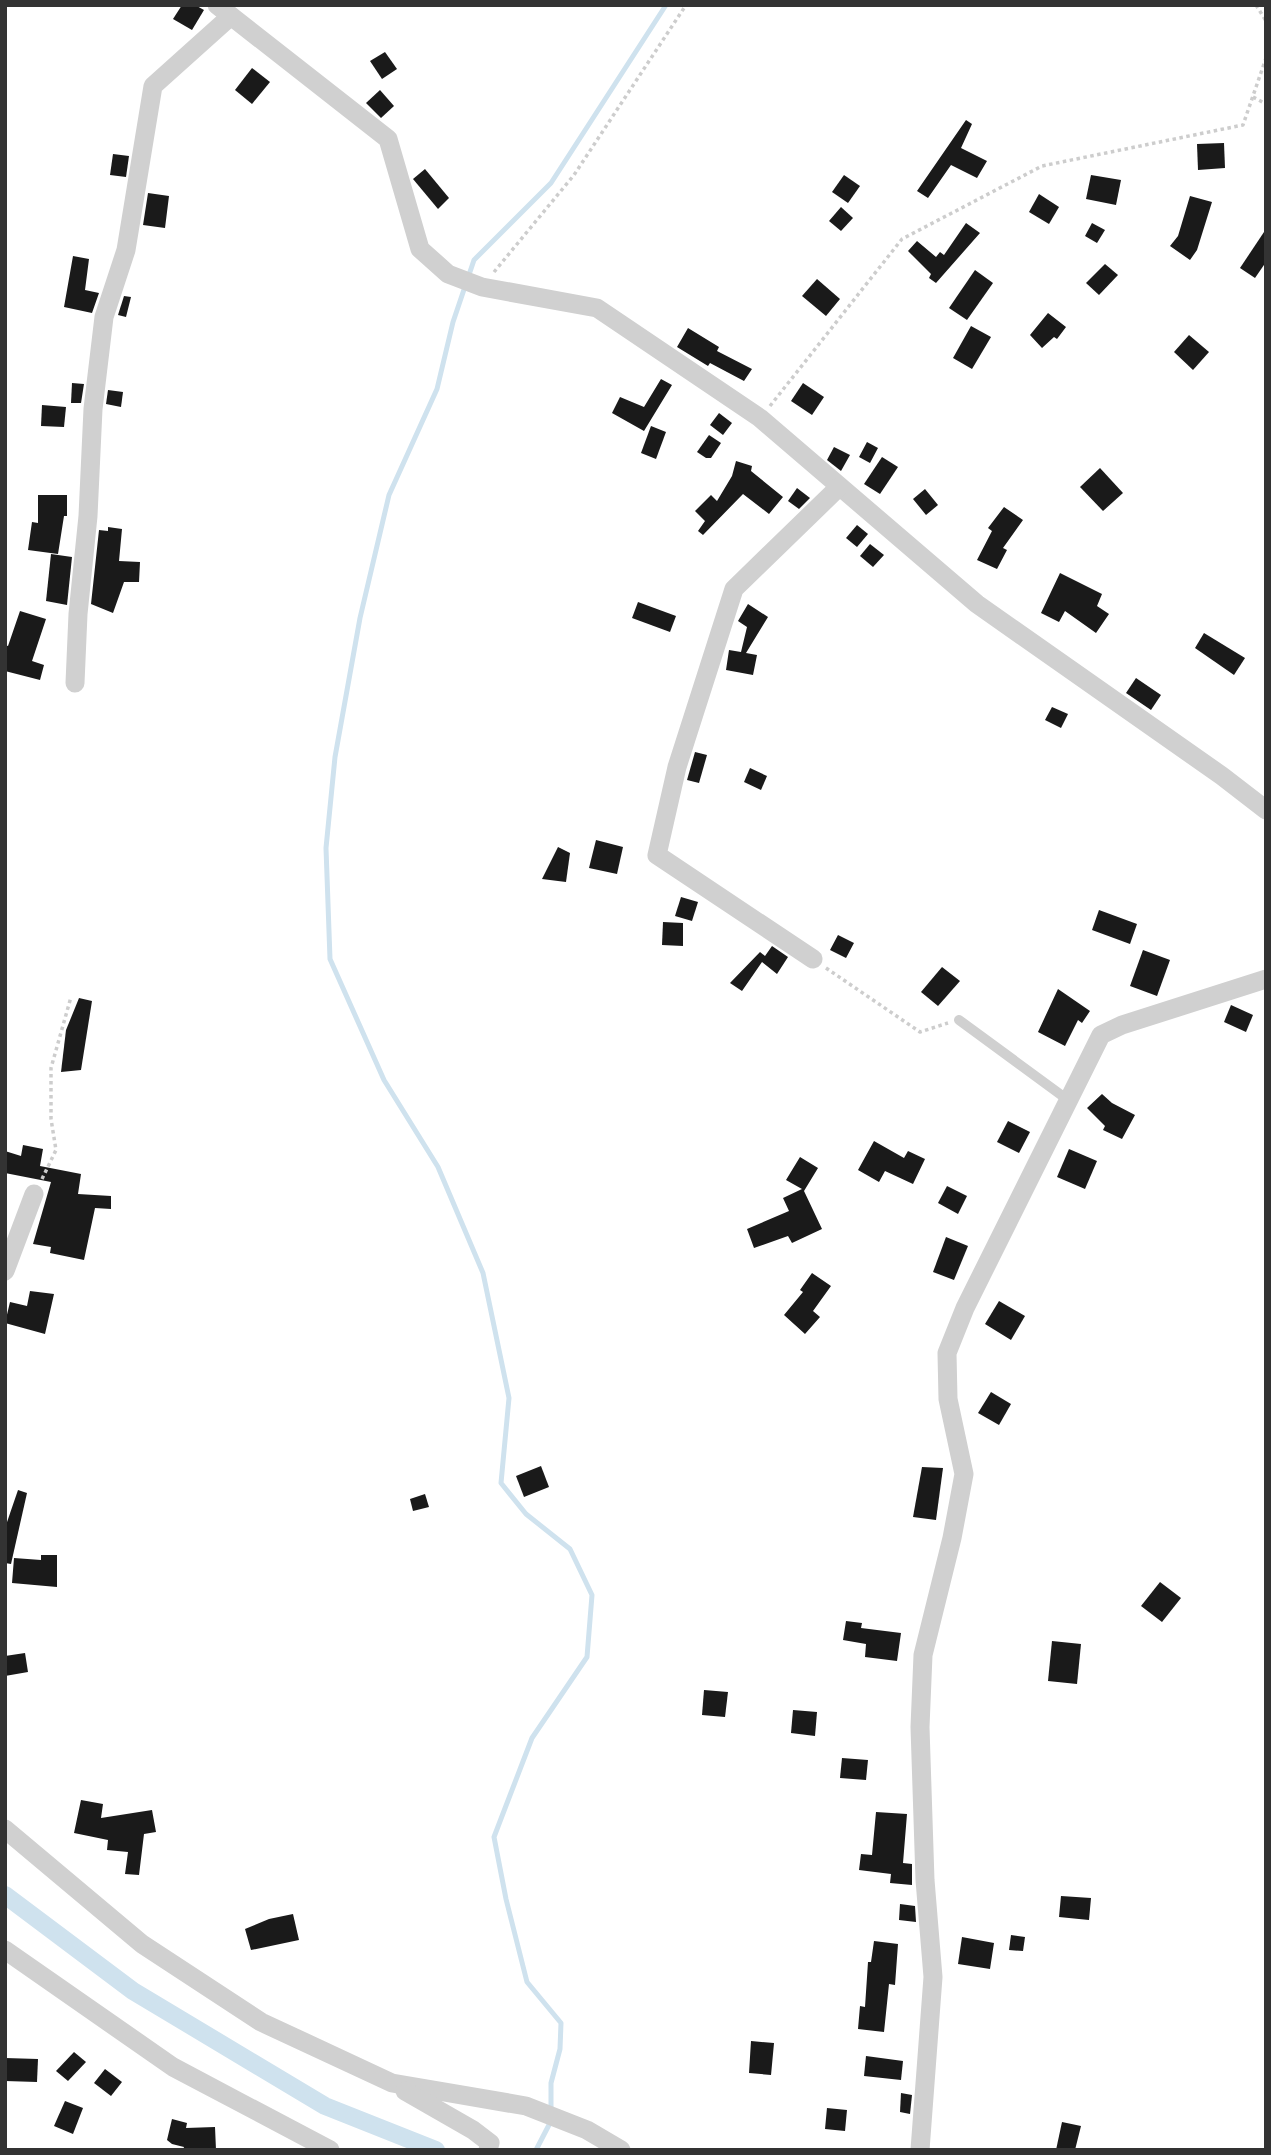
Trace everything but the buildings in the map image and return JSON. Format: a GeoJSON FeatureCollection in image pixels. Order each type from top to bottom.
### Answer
{"type":"FeatureCollection","features":[{"type":"Feature","properties":{"kind":"street"},"geometry":{"type":"LineString","coordinates":[[75,683],[93,410],[104,317],[126,250],[153,86],[224,11],[388,139],[420,249],[448,274],[482,287],[597,308],[760,418],[977,604],[1222,776],[1266,810]]}},
{"type":"Feature","properties":{"kind":"street"},"geometry":{"type":"LineString","coordinates":[[813,959],[657,855],[677,767],[734,589],[839,487]]}},
{"type":"Feature","properties":{"kind":"street"},"geometry":{"type":"LineString","coordinates":[[920,2150],[933,1977],[925,1881],[920,1741],[923,1655],[952,1538],[964,1474],[948,1399],[947,1353],[965,1308],[1101,1035],[1122,1025],[1266,979]]}},
{"type":"Feature","properties":{"kind":"street"},"geometry":{"type":"LineString","coordinates":[[5,1271],[34,1194]]}},
{"type":"Feature","properties":{"kind":"street"},"geometry":{"type":"LineString","coordinates":[[5,1829],[142,1944],[261,2022],[392,2083],[473,2130],[490,2143],[488,2150]]}},
{"type":"Feature","properties":{"kind":"street"},"geometry":{"type":"LineString","coordinates":[[5,1950],[173,2067],[330,2150]]}},
{"type":"Feature","properties":{"kind":"street"},"geometry":{"type":"LineString","coordinates":[[392,2083],[526,2106],[587,2130],[621,2150]]}},
{"type":"Feature","properties":{"kind":"lane"},"geometry":{"type":"LineString","coordinates":[[959,1020],[1068,1100]]}},
{"type":"Feature","properties":{"kind":"path"},"geometry":{"type":"LineString","coordinates":[[482,287],[574,175],[686,5]]}},
{"type":"Feature","properties":{"kind":"path"},"geometry":{"type":"LineString","coordinates":[[1256,5],[1266,21]]}},
{"type":"Feature","properties":{"kind":"path"},"geometry":{"type":"LineString","coordinates":[[760,418],[902,239],[1042,166],[1243,125],[1266,58]]}},
{"type":"Feature","properties":{"kind":"path"},"geometry":{"type":"LineString","coordinates":[[1253,97],[1266,104]]}},
{"type":"Feature","properties":{"kind":"path"},"geometry":{"type":"LineString","coordinates":[[813,959],[920,1032],[959,1020]]}},
{"type":"Feature","properties":{"kind":"path"},"geometry":{"type":"LineString","coordinates":[[34,1194],[56,1150],[51,1119],[51,1068],[71,997]]}},
{"type":"Feature","properties":{"kind":"waterway"},"geometry":{"type":"LineString","coordinates":[[536,2150],[551,2121],[551,2083],[560,2049],[561,2023],[527,1982],[494,1837],[532,1738],[587,1657],[592,1595],[570,1549],[526,1514],[501,1483],[509,1398],[483,1273],[438,1167],[384,1080],[330,959],[326,848],[335,757],[360,618],[389,495],[437,389],[453,322],[474,260],[551,183],[666,5]]}},
{"type":"Feature","properties":{"kind":"waterway"},"geometry":{"type":"LineString","coordinates":[[5,1895],[133,1991],[325,2106],[436,2150]]}}]}
